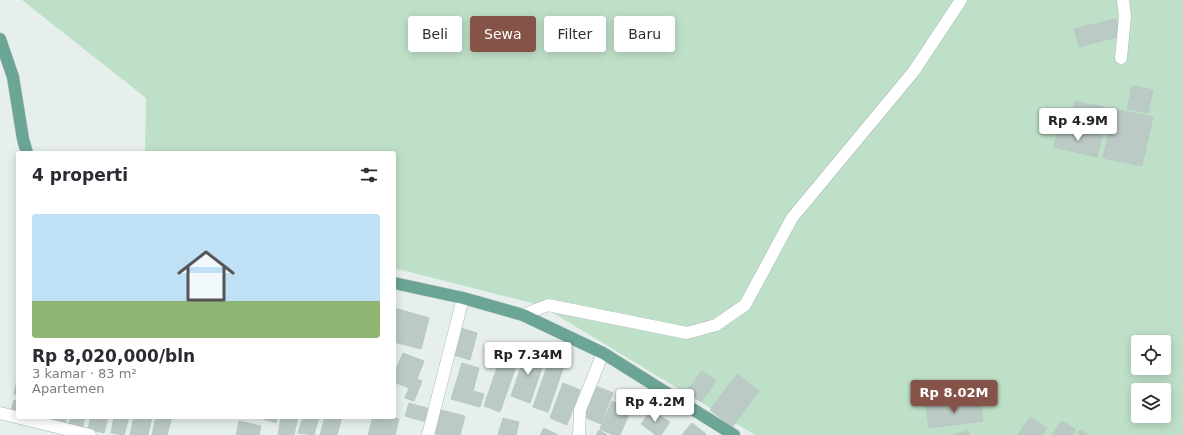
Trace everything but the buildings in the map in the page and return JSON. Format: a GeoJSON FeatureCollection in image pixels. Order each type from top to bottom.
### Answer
{"type":"FeatureCollection","features":[{"type":"Feature","properties":{"kind":"main road"},"geometry":{"type":"LineString","coordinates":[[0,39],[13,78],[23,139],[27,151]]}},
{"type":"Feature","properties":{"kind":"main road"},"geometry":{"type":"LineString","coordinates":[[396,283],[463,298],[523,315],[603,353],[734,435]]}},
{"type":"Feature","properties":{"kind":"street"},"geometry":{"type":"LineString","coordinates":[[523,315],[548,305],[687,333],[716,325],[745,305],[792,218],[914,71],[961,0]]}},
{"type":"Feature","properties":{"kind":"street"},"geometry":{"type":"LineString","coordinates":[[1121,58],[1125,16],[1123,0]]}},
{"type":"Feature","properties":{"kind":"street"},"geometry":{"type":"LineString","coordinates":[[428,435],[463,298]]}},
{"type":"Feature","properties":{"kind":"street"},"geometry":{"type":"LineString","coordinates":[[579,435],[580,410],[603,353]]}},
{"type":"Feature","properties":{"kind":"street"},"geometry":{"type":"LineString","coordinates":[[0,413],[16,417]]}},
{"type":"Feature","properties":{"kind":"street"},"geometry":{"type":"LineString","coordinates":[[25,419],[90,435]]}},
{"type":"Feature","properties":{"kind":"green space"},"geometry":{"type":"Polygon","coordinates":[[[22,0],[1183,0],[1183,435],[755,435],[540,305],[396,269],[396,151],[145,151],[146,98],[22,0]]]}}]}
